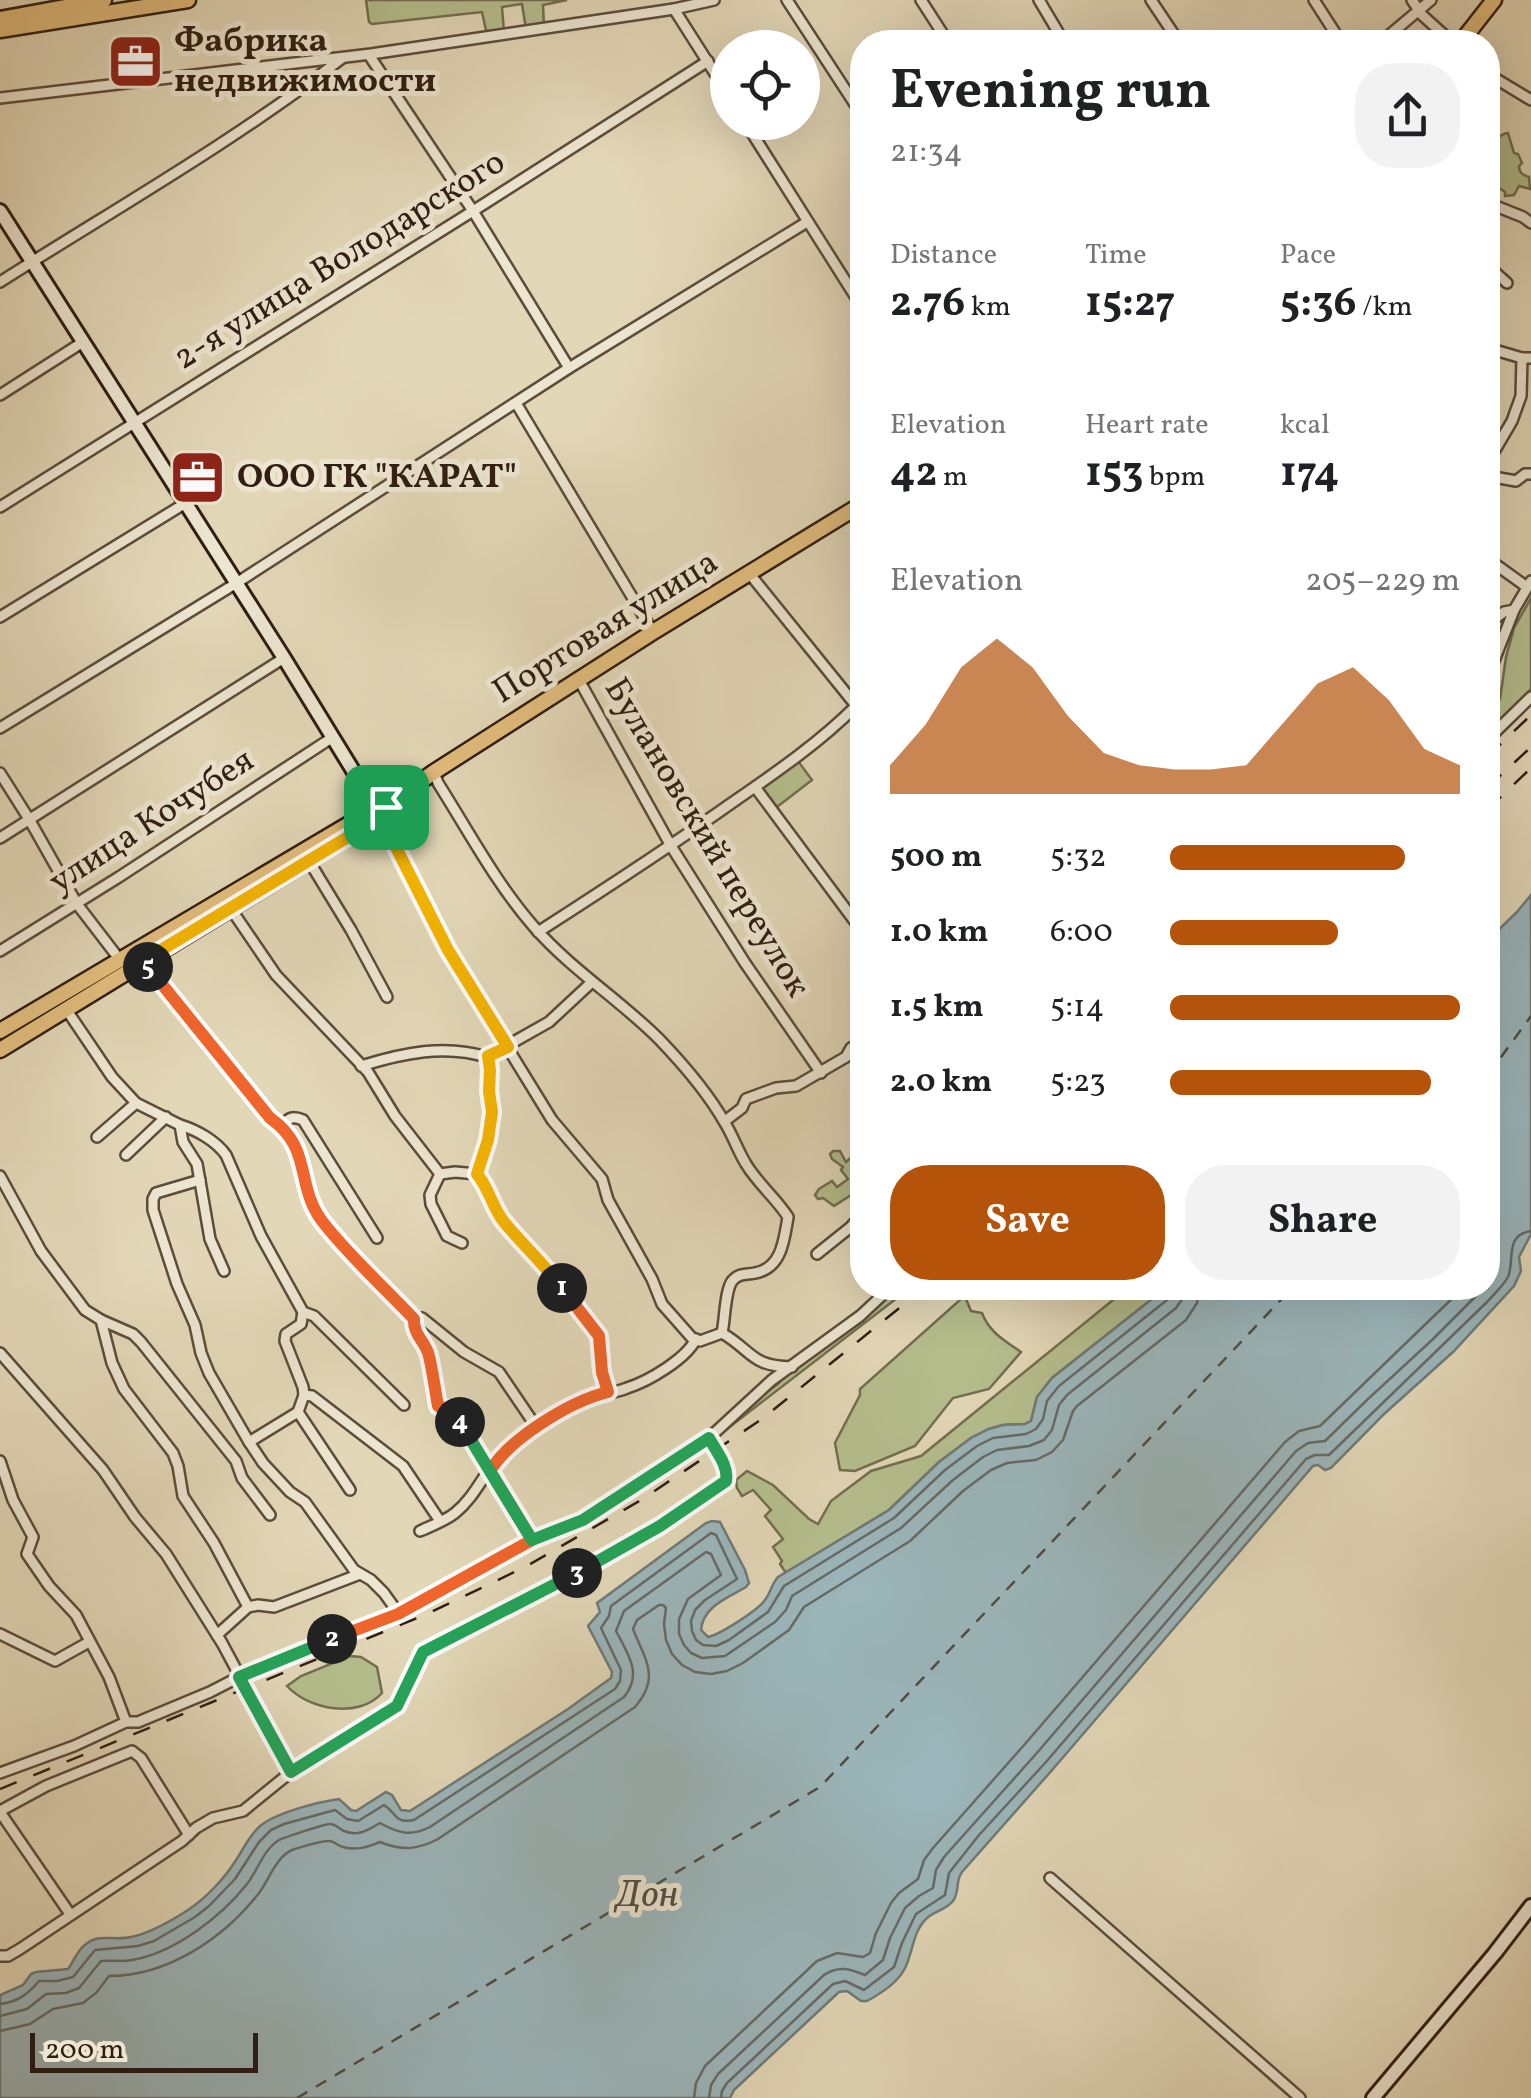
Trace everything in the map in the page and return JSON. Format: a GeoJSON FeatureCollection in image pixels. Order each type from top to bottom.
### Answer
{"type":"FeatureCollection","features":[{"type":"Feature","properties":{"kind":"main road"},"geometry":{"type":"LineString","coordinates":[[0,19],[104,0]]}},
{"type":"Feature","properties":{"kind":"main road"},"geometry":{"type":"LineString","coordinates":[[0,30],[188,0]]}},
{"type":"Feature","properties":{"kind":"main road"},"geometry":{"type":"LineString","coordinates":[[1470,30],[1494,0]]}},
{"type":"Feature","properties":{"kind":"main road","name":"Портовая улица"},"geometry":{"type":"LineString","coordinates":[[0,1050],[309,861],[434,772],[850,511]]}},
{"type":"Feature","properties":{"kind":"main road","name":"Портовая улица"},"geometry":{"type":"LineString","coordinates":[[0,1031],[381,810]]}},
{"type":"Feature","properties":{"kind":"street"},"geometry":{"type":"LineString","coordinates":[[0,98],[369,55],[714,0]]}},
{"type":"Feature","properties":{"kind":"street"},"geometry":{"type":"LineString","coordinates":[[788,0],[850,96]]}},
{"type":"Feature","properties":{"kind":"street"},"geometry":{"type":"LineString","coordinates":[[921,0],[940,30]]}},
{"type":"Feature","properties":{"kind":"street"},"geometry":{"type":"LineString","coordinates":[[1038,0],[1057,30]]}},
{"type":"Feature","properties":{"kind":"street"},"geometry":{"type":"LineString","coordinates":[[1151,0],[1170,30]]}},
{"type":"Feature","properties":{"kind":"street"},"geometry":{"type":"LineString","coordinates":[[1314,0],[1333,30]]}},
{"type":"Feature","properties":{"kind":"street"},"geometry":{"type":"LineString","coordinates":[[1412,0],[1418,12],[1438,30]]}},
{"type":"Feature","properties":{"kind":"street"},"geometry":{"type":"LineString","coordinates":[[1396,30],[1431,0]]}},
{"type":"Feature","properties":{"kind":"street"},"geometry":{"type":"LineString","coordinates":[[674,9],[710,64]]}},
{"type":"Feature","properties":{"kind":"street"},"geometry":{"type":"LineString","coordinates":[[369,55],[473,211],[569,368]]}},
{"type":"Feature","properties":{"kind":"street"},"geometry":{"type":"LineString","coordinates":[[0,282],[224,142],[343,57]]}},
{"type":"Feature","properties":{"kind":"street","name":"2-я улица Володарского"},"geometry":{"type":"LineString","coordinates":[[0,507],[708,61]]}},
{"type":"Feature","properties":{"kind":"street"},"geometry":{"type":"LineString","coordinates":[[1500,81],[1531,100]]}},
{"type":"Feature","properties":{"kind":"street"},"geometry":{"type":"LineString","coordinates":[[756,140],[850,289]]}},
{"type":"Feature","properties":{"kind":"street"},"geometry":{"type":"LineString","coordinates":[[1500,208],[1531,223]]}},
{"type":"Feature","properties":{"kind":"street"},"geometry":{"type":"LineString","coordinates":[[0,211],[381,810],[448,950],[552,1120],[602,1179],[608,1200],[662,1304],[696,1340],[722,1333],[738,1342],[758,1362],[792,1367]]}},
{"type":"Feature","properties":{"kind":"street"},"geometry":{"type":"LineString","coordinates":[[0,728],[806,222]]}},
{"type":"Feature","properties":{"kind":"street"},"geometry":{"type":"LineString","coordinates":[[1500,277],[1507,283]]}},
{"type":"Feature","properties":{"kind":"street"},"geometry":{"type":"LineString","coordinates":[[0,396],[83,342]]}},
{"type":"Feature","properties":{"kind":"street"},"geometry":{"type":"LineString","coordinates":[[1500,351],[1526,358],[1521,396],[1500,442]]}},
{"type":"Feature","properties":{"kind":"street"},"geometry":{"type":"LineString","coordinates":[[516,403],[653,632]]}},
{"type":"Feature","properties":{"kind":"street"},"geometry":{"type":"LineString","coordinates":[[1500,478],[1516,481],[1531,474]]}},
{"type":"Feature","properties":{"kind":"street"},"geometry":{"type":"LineString","coordinates":[[0,617],[184,504]]}},
{"type":"Feature","properties":{"kind":"street"},"geometry":{"type":"LineString","coordinates":[[1500,566],[1529,584],[1500,646]]}},
{"type":"Feature","properties":{"kind":"street"},"geometry":{"type":"LineString","coordinates":[[749,573],[850,698]]}},
{"type":"Feature","properties":{"kind":"street"},"geometry":{"type":"LineString","coordinates":[[1500,615],[1514,610]]}},
{"type":"Feature","properties":{"kind":"street"},"geometry":{"type":"LineString","coordinates":[[0,838],[284,658]]}},
{"type":"Feature","properties":{"kind":"street","name":"Булановский переулок"},"geometry":{"type":"LineString","coordinates":[[579,680],[671,846],[821,1073]]}},
{"type":"Feature","properties":{"kind":"street"},"geometry":{"type":"LineString","coordinates":[[1500,727],[1531,697]]}},
{"type":"Feature","properties":{"kind":"street"},"geometry":{"type":"LineString","coordinates":[[538,932],[671,846],[850,716]]}},
{"type":"Feature","properties":{"kind":"street","name":"улица Кочубея"},"geometry":{"type":"LineString","coordinates":[[0,952],[334,737]]}},
{"type":"Feature","properties":{"kind":"street"},"geometry":{"type":"LineString","coordinates":[[434,772],[513,902],[538,932],[664,1044],[724,1122],[766,1193],[788,1217],[782,1250],[772,1266],[742,1274],[732,1281],[722,1333]]}},
{"type":"Feature","properties":{"kind":"street"},"geometry":{"type":"LineString","coordinates":[[0,774],[77,904],[120,960]]}},
{"type":"Feature","properties":{"kind":"street"},"geometry":{"type":"LineString","coordinates":[[755,787],[850,916]]}},
{"type":"Feature","properties":{"kind":"street"},"geometry":{"type":"LineString","coordinates":[[309,861],[387,997]]}},
{"type":"Feature","properties":{"kind":"street"},"geometry":{"type":"LineString","coordinates":[[232,909],[276,975],[361,1066],[440,1174]]}},
{"type":"Feature","properties":{"kind":"street"},"geometry":{"type":"LineString","coordinates":[[143,961],[243,1086],[291,1137],[312,1205],[322,1221],[414,1319]]}},
{"type":"Feature","properties":{"kind":"street"},"geometry":{"type":"LineString","coordinates":[[361,1066],[436,1050],[488,1056],[549,1022],[592,982]]}},
{"type":"Feature","properties":{"kind":"street"},"geometry":{"type":"LineString","coordinates":[[66,1009],[112,1077],[136,1102],[191,1128],[221,1148],[261,1236],[303,1312],[301,1324],[286,1334],[285,1340],[304,1395],[298,1412],[249,1442]]}},
{"type":"Feature","properties":{"kind":"street"},"geometry":{"type":"LineString","coordinates":[[724,1122],[742,1108],[746,1099],[776,1088],[796,1086],[846,1057],[850,1050]]}},
{"type":"Feature","properties":{"kind":"street"},"geometry":{"type":"LineString","coordinates":[[477,1174],[492,1112],[488,1056]]}},
{"type":"Feature","properties":{"kind":"street"},"geometry":{"type":"LineString","coordinates":[[98,1137],[136,1102]]}},
{"type":"Feature","properties":{"kind":"street"},"geometry":{"type":"LineString","coordinates":[[282,1126],[294,1117],[303,1120],[377,1238]]}},
{"type":"Feature","properties":{"kind":"street"},"geometry":{"type":"LineString","coordinates":[[126,1154],[166,1118]]}},
{"type":"Feature","properties":{"kind":"street"},"geometry":{"type":"LineString","coordinates":[[180,1125],[183,1142],[196,1164],[210,1239],[224,1270]]}},
{"type":"Feature","properties":{"kind":"street"},"geometry":{"type":"LineString","coordinates":[[440,1174],[477,1174],[484,1182],[502,1220],[551,1273],[599,1336],[608,1392]]}},
{"type":"Feature","properties":{"kind":"street"},"geometry":{"type":"LineString","coordinates":[[440,1174],[430,1204],[447,1236],[462,1243]]}},
{"type":"Feature","properties":{"kind":"street"},"geometry":{"type":"LineString","coordinates":[[0,1176],[50,1265],[86,1310],[142,1342],[236,1461],[242,1478],[270,1515]]}},
{"type":"Feature","properties":{"kind":"street"},"geometry":{"type":"LineString","coordinates":[[200,1180],[156,1194],[153,1210],[209,1373],[263,1463],[305,1502],[354,1570],[371,1580],[398,1614]]}},
{"type":"Feature","properties":{"kind":"street"},"geometry":{"type":"LineString","coordinates":[[817,1254],[850,1226]]}},
{"type":"Feature","properties":{"kind":"street"},"geometry":{"type":"LineString","coordinates":[[0,1773],[126,1722],[138,1722],[398,1614],[532,1540],[583,1520],[709,1438],[772,1380],[877,1300]]}},
{"type":"Feature","properties":{"kind":"street"},"geometry":{"type":"LineString","coordinates":[[303,1312],[314,1316],[404,1404]]}},
{"type":"Feature","properties":{"kind":"street"},"geometry":{"type":"LineString","coordinates":[[414,1319],[422,1318],[464,1352],[499,1372],[536,1428]]}},
{"type":"Feature","properties":{"kind":"street"},"geometry":{"type":"LineString","coordinates":[[414,1319],[416,1334],[428,1351],[438,1406],[455,1414],[532,1540]]}},
{"type":"Feature","properties":{"kind":"street"},"geometry":{"type":"LineString","coordinates":[[101,1320],[112,1363],[124,1389],[173,1453],[183,1496],[214,1543],[248,1607]]}},
{"type":"Feature","properties":{"kind":"street"},"geometry":{"type":"LineString","coordinates":[[420,1531],[455,1513],[498,1458],[536,1428],[577,1402],[649,1378],[691,1350],[696,1340]]}},
{"type":"Feature","properties":{"kind":"street"},"geometry":{"type":"LineString","coordinates":[[0,1353],[103,1470],[135,1518],[166,1554],[216,1635],[291,1772]]}},
{"type":"Feature","properties":{"kind":"street"},"geometry":{"type":"LineString","coordinates":[[304,1395],[312,1396],[404,1466],[440,1521]]}},
{"type":"Feature","properties":{"kind":"street"},"geometry":{"type":"LineString","coordinates":[[298,1412],[350,1490]]}},
{"type":"Feature","properties":{"kind":"street"},"geometry":{"type":"LineString","coordinates":[[0,1956],[20,1949],[213,1818],[242,1811],[291,1772],[397,1706],[423,1652],[555,1586],[660,1526],[726,1481],[726,1467],[709,1438]]}},
{"type":"Feature","properties":{"kind":"street"},"geometry":{"type":"LineString","coordinates":[[0,1461],[12,1500],[33,1536],[28,1554],[48,1586],[76,1615],[109,1677],[126,1722]]}},
{"type":"Feature","properties":{"kind":"street"},"geometry":{"type":"LineString","coordinates":[[216,1635],[248,1607],[274,1607],[360,1574]]}},
{"type":"Feature","properties":{"kind":"street"},"geometry":{"type":"LineString","coordinates":[[0,1634],[55,1661],[89,1642]]}},
{"type":"Feature","properties":{"kind":"street"},"geometry":{"type":"LineString","coordinates":[[70,1914],[0,1811],[46,1786],[132,1751],[142,1758],[189,1835]]}},
{"type":"Feature","properties":{"kind":"street"},"geometry":{"type":"LineString","coordinates":[[1050,1878],[1300,2098]]}},
{"type":"Feature","properties":{"kind":"street"},"geometry":{"type":"LineString","coordinates":[[1373,2098],[1531,1906]]}},
{"type":"Feature","properties":{"kind":"green space"},"geometry":{"type":"Polygon","coordinates":[[[366,0],[567,0],[543,5],[544,26],[526,29],[522,4],[502,7],[504,32],[487,35],[482,12],[372,24],[366,0]]]}},
{"type":"Feature","properties":{"kind":"green space"},"geometry":{"type":"Polygon","coordinates":[[[1508,133],[1514,153],[1522,163],[1520,170],[1529,177],[1530,189],[1519,186],[1514,195],[1505,196],[1500,189],[1502,135],[1508,133]]]}},
{"type":"Feature","properties":{"kind":"green space"},"geometry":{"type":"Polygon","coordinates":[[[1531,598],[1531,689],[1526,694],[1525,710],[1500,735],[1500,699],[1514,628],[1531,598]]]}},
{"type":"Feature","properties":{"kind":"green space"},"geometry":{"type":"Polygon","coordinates":[[[798,761],[812,780],[777,807],[762,787],[798,761]]]}},
{"type":"Feature","properties":{"kind":"green space"},"geometry":{"type":"Polygon","coordinates":[[[840,1151],[846,1162],[850,1158],[850,1196],[834,1206],[815,1195],[832,1181],[837,1187],[848,1179],[830,1154],[840,1151]]]}},
{"type":"Feature","properties":{"kind":"green space"},"geometry":{"type":"Polygon","coordinates":[[[875,1300],[894,1300],[714,1439],[752,1400],[777,1384],[787,1370],[875,1300]]]}},
{"type":"Feature","properties":{"kind":"green space"},"geometry":{"type":"Polygon","coordinates":[[[960,1300],[966,1300],[971,1311],[982,1313],[993,1331],[1021,1352],[989,1389],[953,1398],[915,1446],[855,1471],[840,1470],[835,1443],[860,1389],[960,1300]]]}},
{"type":"Feature","properties":{"kind":"green space"},"geometry":{"type":"Polygon","coordinates":[[[1113,1300],[1151,1300],[1052,1378],[1037,1397],[1031,1421],[1003,1425],[971,1438],[939,1462],[889,1510],[786,1573],[773,1547],[783,1539],[765,1516],[771,1510],[753,1490],[742,1496],[737,1488],[736,1480],[747,1471],[773,1485],[818,1524],[831,1501],[871,1471],[921,1456],[1113,1300]]]}},
{"type":"Feature","properties":{"kind":"green space"},"geometry":{"type":"Polygon","coordinates":[[[350,1656],[361,1657],[377,1667],[382,1693],[372,1701],[348,1709],[321,1706],[287,1686],[301,1676],[350,1656]]]}},
{"type":"Feature","properties":{"kind":"water","name":"Дон"},"geometry":{"type":"Polygon","coordinates":[[[1531,895],[1531,1234],[1519,1257],[1521,1271],[1514,1286],[1453,1352],[1331,1468],[1313,1466],[962,1872],[953,1901],[921,1925],[904,1970],[888,1988],[867,2001],[847,1991],[839,1992],[730,2098],[0,2098],[0,1995],[23,1985],[36,1972],[68,1969],[80,1949],[91,1941],[138,1935],[188,1910],[221,1881],[255,1831],[275,1817],[339,1799],[356,1811],[386,1792],[401,1810],[410,1811],[568,1709],[611,1678],[612,1672],[588,1626],[600,1612],[597,1603],[706,1523],[720,1522],[749,1583],[706,1615],[701,1630],[708,1637],[755,1610],[778,1577],[889,1510],[939,1462],[971,1438],[1003,1425],[1031,1421],[1037,1397],[1052,1378],[1151,1300],[1500,1300],[1500,928],[1531,895]]]}},
{"type":"Feature","properties":{"kind":"ferry route"},"geometry":{"type":"LineString","coordinates":[[1500,1059],[1531,1016]]}},
{"type":"Feature","properties":{"kind":"ferry route"},"geometry":{"type":"LineString","coordinates":[[297,2098],[820,1787],[1281,1300]]}},
{"type":"Feature","properties":{"kind":"railway"},"geometry":{"type":"LineString","coordinates":[[1500,745],[1531,715]]}},
{"type":"Feature","properties":{"kind":"railway"},"geometry":{"type":"LineString","coordinates":[[1500,776],[1531,747]]}},
{"type":"Feature","properties":{"kind":"railway"},"geometry":{"type":"LineString","coordinates":[[1500,798],[1531,768]]}},
{"type":"Feature","properties":{"kind":"railway"},"geometry":{"type":"LineString","coordinates":[[0,1789],[427,1614],[527,1566],[641,1500],[762,1419],[909,1300]]}},
{"type":"Feature","properties":{"kind":"place","name":"Фабрика недвижимости"},"geometry":{"type":"Point","coordinates":[135,62]}},
{"type":"Feature","properties":{"kind":"place","name":"ООО ГК \"КАРАТ\""},"geometry":{"type":"Point","coordinates":[198,478]}},
{"type":"Feature","properties":{"kind":"route"},"geometry":{"type":"LineString","coordinates":[[386,807],[376,808],[381,817],[401,854],[448,950],[508,1047],[488,1056],[492,1112],[477,1174],[502,1220],[551,1273],[599,1336],[608,1392],[577,1402],[536,1428],[498,1458],[490,1471],[532,1540],[398,1614],[239,1677],[291,1772],[397,1706],[423,1652],[555,1586],[660,1526],[726,1481],[728,1475],[709,1438],[583,1520],[532,1540],[455,1414],[438,1406],[428,1351],[416,1334],[414,1319],[322,1221],[312,1205],[291,1137],[243,1086],[143,961],[381,817],[386,807]]}}]}
